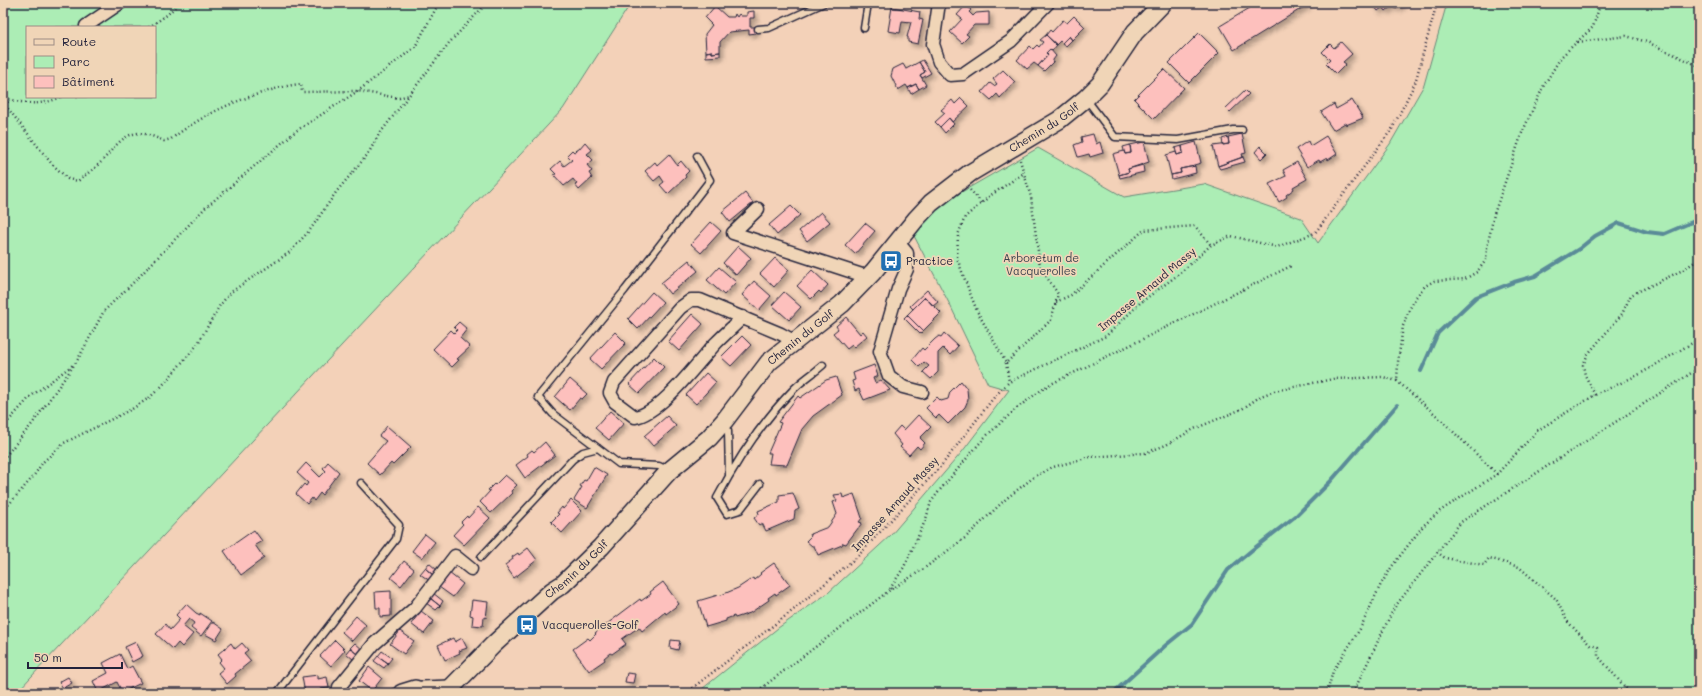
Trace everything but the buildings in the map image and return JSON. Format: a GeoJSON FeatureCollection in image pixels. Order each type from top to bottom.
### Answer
{"type":"FeatureCollection","features":[{"type":"Feature","properties":{"kind":"street"},"geometry":{"type":"LineString","coordinates":[[86,26],[120,3]]}},
{"type":"Feature","properties":{"kind":"street"},"geometry":{"type":"LineString","coordinates":[[939,3],[933,44],[939,62],[950,74],[963,74],[1011,41],[1048,3]]}},
{"type":"Feature","properties":{"kind":"street","name":"Chemin du Golf"},"geometry":{"type":"LineString","coordinates":[[402,693],[415,689],[425,692],[448,691],[493,645],[552,591],[563,584],[584,565],[669,471],[709,438],[725,420],[769,362],[842,304],[868,276],[916,219],[940,195],[970,173],[1059,120],[1086,98],[1100,84],[1135,32],[1163,3]]}},
{"type":"Feature","properties":{"kind":"street"},"geometry":{"type":"LineString","coordinates":[[758,209],[733,233],[868,276]]}},
{"type":"Feature","properties":{"kind":"street"},"geometry":{"type":"LineString","coordinates":[[897,242],[906,253],[907,269],[898,289],[880,351],[889,376],[903,388],[922,392]]}},
{"type":"Feature","properties":{"kind":"street"},"geometry":{"type":"LineString","coordinates":[[743,317],[716,343],[661,403],[640,416],[635,417],[615,402],[610,393],[614,382],[680,308],[691,300],[700,300],[743,317],[781,334],[794,342]]}},
{"type":"Feature","properties":{"kind":"street"},"geometry":{"type":"LineString","coordinates":[[338,693],[339,688],[374,644],[414,608],[454,556],[471,569]]}},
{"type":"Feature","properties":{"kind":"lane"},"geometry":{"type":"LineString","coordinates":[[758,29],[769,28],[824,3]]}},
{"type":"Feature","properties":{"kind":"lane"},"geometry":{"type":"LineString","coordinates":[[864,28],[868,3]]}},
{"type":"Feature","properties":{"kind":"lane"},"geometry":{"type":"LineString","coordinates":[[1086,98],[1115,137],[1178,140],[1233,130],[1242,130]]}},
{"type":"Feature","properties":{"kind":"lane"},"geometry":{"type":"LineString","coordinates":[[669,471],[659,466],[620,464],[553,414],[538,397],[625,290],[710,180],[698,156]]}},
{"type":"Feature","properties":{"kind":"lane"},"geometry":{"type":"LineString","coordinates":[[760,484],[740,510],[727,514],[717,498],[729,475],[764,424],[793,390],[823,365]]}},
{"type":"Feature","properties":{"kind":"lane"},"geometry":{"type":"LineString","coordinates":[[728,431],[729,475]]}},
{"type":"Feature","properties":{"kind":"lane"},"geometry":{"type":"LineString","coordinates":[[481,558],[573,459],[583,452],[598,448]]}},
{"type":"Feature","properties":{"kind":"lane"},"geometry":{"type":"LineString","coordinates":[[277,693],[396,538],[399,526],[361,483]]}},
{"type":"Feature","properties":{"kind":"path"},"geometry":{"type":"LineString","coordinates":[[151,26],[167,16],[179,3]]}},
{"type":"Feature","properties":{"kind":"path"},"geometry":{"type":"LineString","coordinates":[[3,459],[32,424],[77,361],[104,311],[205,208],[296,131],[358,91],[415,47],[439,3]]}},
{"type":"Feature","properties":{"kind":"path"},"geometry":{"type":"LineString","coordinates":[[3,511],[43,462],[64,443],[132,409],[149,398],[161,387],[197,345],[220,305],[231,292],[290,252],[310,230],[337,190],[368,154],[378,136],[449,43],[487,3]]}},
{"type":"Feature","properties":{"kind":"path","name":"Impasse Arnaud Massy"},"geometry":{"type":"LineString","coordinates":[[686,693],[792,611],[857,557],[941,466],[995,396],[1009,382],[1106,336],[1140,303],[1179,274],[1211,245],[1231,236],[1278,247],[1315,233],[1392,129],[1415,83],[1437,3]]}},
{"type":"Feature","properties":{"kind":"path"},"geometry":{"type":"LineString","coordinates":[[1397,381],[1403,326],[1408,312],[1425,286],[1434,281],[1465,279],[1477,272],[1486,260],[1494,214],[1522,133],[1543,87],[1561,57],[1578,43],[1593,27],[1599,8],[1599,3]]}},
{"type":"Feature","properties":{"kind":"path"},"geometry":{"type":"LineString","coordinates":[[1578,43],[1598,38],[1626,36],[1647,42],[1699,66]]}},
{"type":"Feature","properties":{"kind":"path"},"geometry":{"type":"LineString","coordinates":[[9,98],[6,106],[51,163],[68,179],[78,181],[100,163],[122,140],[138,133],[151,136],[164,142],[171,139],[208,114],[230,103],[290,85],[301,84],[302,92],[358,91],[400,98],[409,95]]}},
{"type":"Feature","properties":{"kind":"path"},"geometry":{"type":"LineString","coordinates":[[3,92],[9,98],[23,103],[48,103],[60,98]]}},
{"type":"Feature","properties":{"kind":"path"},"geometry":{"type":"LineString","coordinates":[[1006,362],[1051,320],[1058,294],[1040,267],[1031,197],[1016,146]]}},
{"type":"Feature","properties":{"kind":"path"},"geometry":{"type":"LineString","coordinates":[[1009,382],[1006,362],[977,311],[957,258],[958,235],[965,217],[991,194],[1024,173]]}},
{"type":"Feature","properties":{"kind":"path"},"geometry":{"type":"LineString","coordinates":[[970,189],[982,203]]}},
{"type":"Feature","properties":{"kind":"path"},"geometry":{"type":"LineString","coordinates":[[1055,302],[1071,295],[1144,230],[1195,226],[1211,245]]}},
{"type":"Feature","properties":{"kind":"path"},"geometry":{"type":"LineString","coordinates":[[1595,395],[1585,375],[1583,365],[1588,354],[1622,314],[1631,295],[1683,270],[1699,259]]}},
{"type":"Feature","properties":{"kind":"path"},"geometry":{"type":"LineString","coordinates":[[890,590],[904,567],[926,519],[931,502],[984,438],[1017,408],[1047,386],[1291,266]]}},
{"type":"Feature","properties":{"kind":"path"},"geometry":{"type":"LineString","coordinates":[[1327,693],[1333,671],[1360,629],[1381,584],[1423,526],[1440,511],[1497,474],[1538,430],[1595,395],[1640,374],[1699,339]]}},
{"type":"Feature","properties":{"kind":"path"},"geometry":{"type":"LineString","coordinates":[[3,427],[30,397],[77,361]]}},
{"type":"Feature","properties":{"kind":"path"},"geometry":{"type":"LineString","coordinates":[[1353,693],[1394,608],[1461,522],[1699,368]]}},
{"type":"Feature","properties":{"kind":"path"},"geometry":{"type":"LineString","coordinates":[[755,693],[890,590],[922,570],[965,538],[1007,498],[1034,477],[1053,467],[1090,457],[1145,453],[1166,445],[1194,429],[1242,409],[1261,396],[1274,391],[1333,378],[1383,377],[1397,381],[1436,415],[1497,474]]}},
{"type":"Feature","properties":{"kind":"path"},"geometry":{"type":"LineString","coordinates":[[1437,552],[1445,558],[1484,565],[1489,558],[1518,568],[1556,599],[1567,621],[1590,645],[1598,647],[1598,656],[1630,693]]}},
{"type":"Feature","properties":{"kind":"green space"},"geometry":{"type":"Polygon","coordinates":[[[3,3],[631,3],[563,109],[16,693],[3,693],[3,3]]]}},
{"type":"Feature","properties":{"kind":"green space","name":"Arboretum de Vacquerolles"},"geometry":{"type":"Polygon","coordinates":[[[1447,3],[1699,3],[1699,693],[697,693],[778,628],[828,593],[891,535],[962,452],[1009,390],[988,384],[950,305],[913,234],[939,205],[1038,148],[1124,197],[1204,184],[1301,218],[1318,243],[1390,144],[1424,85],[1447,3]]]}},
{"type":"Feature","properties":{"kind":"waterway"},"geometry":{"type":"LineString","coordinates":[[1421,371],[1438,333],[1476,297],[1514,282],[1535,276],[1579,249],[1595,236],[1619,223],[1647,232],[1664,234],[1699,219]]}},
{"type":"Feature","properties":{"kind":"waterway"},"geometry":{"type":"LineString","coordinates":[[1113,693],[1166,645],[1192,624],[1228,570],[1297,515],[1330,482],[1397,405]]}},
{"type":"Feature","properties":{"kind":"place","name":"Practice"},"geometry":{"type":"Point","coordinates":[891,261]}},
{"type":"Feature","properties":{"kind":"place","name":"Vacquerolles-Golf"},"geometry":{"type":"Point","coordinates":[527,625]}}]}
